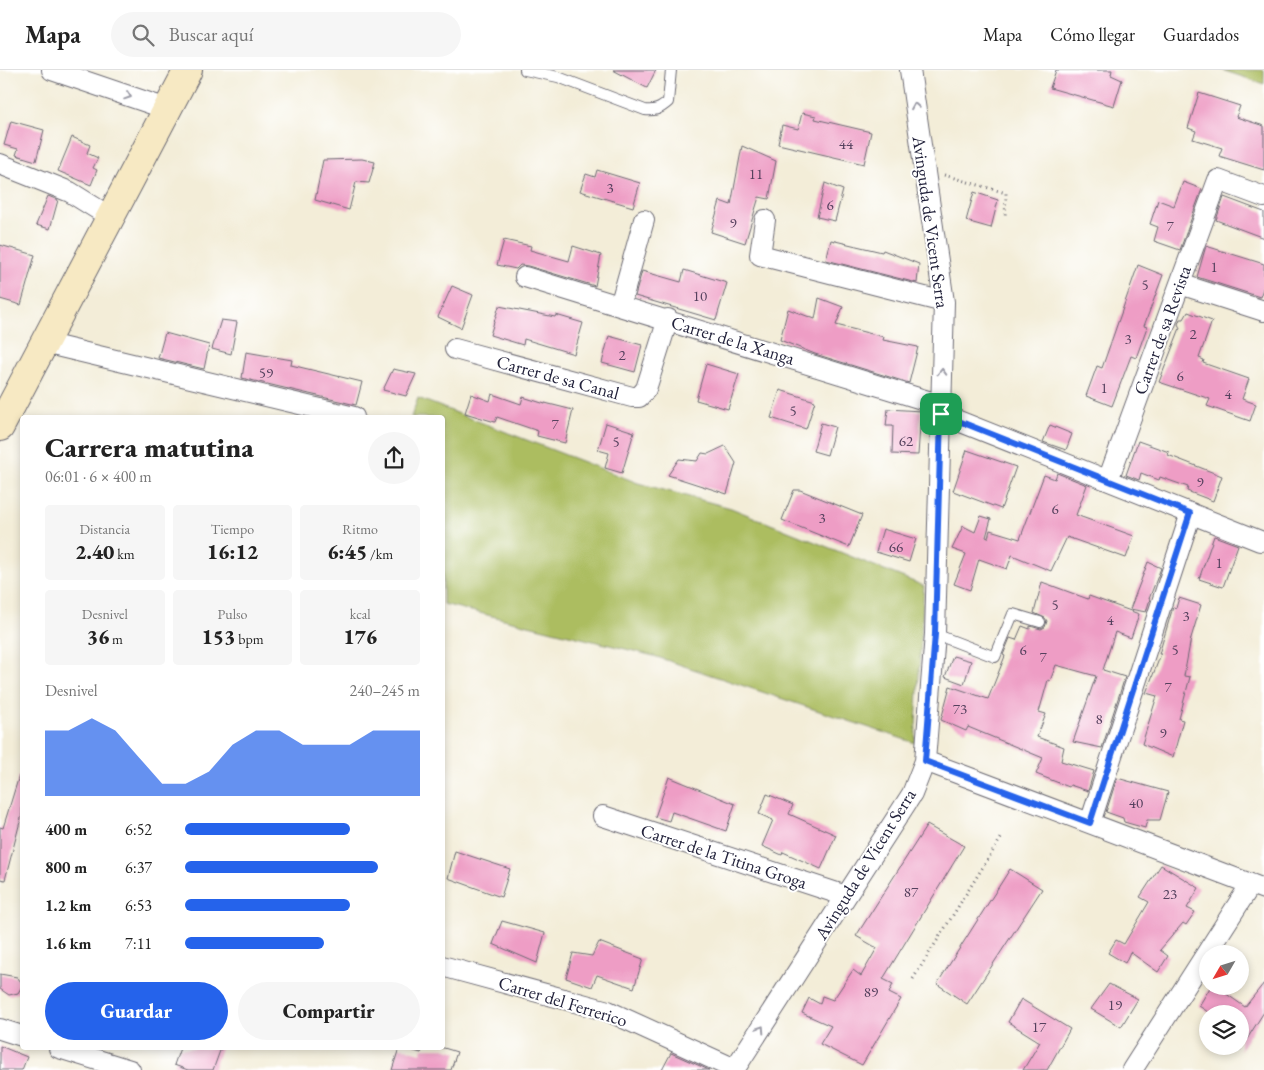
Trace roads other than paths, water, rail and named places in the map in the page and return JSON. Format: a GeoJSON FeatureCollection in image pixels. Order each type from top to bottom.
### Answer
{"type":"FeatureCollection","features":[{"type":"Feature","properties":{"kind":"street"},"geometry":{"type":"LineString","coordinates":[[52,70],[167,109]]}},
{"type":"Feature","properties":{"kind":"street"},"geometry":{"type":"LineString","coordinates":[[4,412],[44,343],[188,70]]}},
{"type":"Feature","properties":{"kind":"street","name":"Avinguda de Vicent Serra"},"geometry":{"type":"LineString","coordinates":[[735,1070],[912,794],[925,761],[935,634],[944,302],[910,70]]}},
{"type":"Feature","properties":{"kind":"street"},"geometry":{"type":"LineString","coordinates":[[0,164],[70,192],[110,217]]}},
{"type":"Feature","properties":{"kind":"street","name":"Carrer de sa Revista"},"geometry":{"type":"LineString","coordinates":[[1108,480],[1218,180],[1264,197]]}},
{"type":"Feature","properties":{"kind":"street"},"geometry":{"type":"LineString","coordinates":[[620,306],[644,220]]}},
{"type":"Feature","properties":{"kind":"street"},"geometry":{"type":"LineString","coordinates":[[765,220],[760,255],[944,302]]}},
{"type":"Feature","properties":{"kind":"street","name":"Carrer de la Xanga"},"geometry":{"type":"LineString","coordinates":[[525,276],[668,319],[941,410],[1260,541]]}},
{"type":"Feature","properties":{"kind":"street"},"geometry":{"type":"LineString","coordinates":[[1180,284],[1264,311]]}},
{"type":"Feature","properties":{"kind":"street","name":"Carrer de sa Canal"},"geometry":{"type":"LineString","coordinates":[[455,349],[632,397],[639,397],[646,389],[668,319]]}},
{"type":"Feature","properties":{"kind":"street"},"geometry":{"type":"LineString","coordinates":[[44,343],[346,415]]}},
{"type":"Feature","properties":{"kind":"street"},"geometry":{"type":"LineString","coordinates":[[1090,823],[1190,513]]}},
{"type":"Feature","properties":{"kind":"street"},"geometry":{"type":"LineString","coordinates":[[925,761],[1258,886],[1132,1070]]}},
{"type":"Feature","properties":{"kind":"street","name":"Carrer de la Titina Groga"},"geometry":{"type":"LineString","coordinates":[[603,816],[846,896]]}},
{"type":"Feature","properties":{"kind":"street","name":"Carrer del Ferrerico"},"geometry":{"type":"LineString","coordinates":[[445,967],[608,1011],[735,1070]]}},
{"type":"Feature","properties":{"kind":"street"},"geometry":{"type":"LineString","coordinates":[[0,1029],[20,1035]]}},
{"type":"Feature","properties":{"kind":"street"},"geometry":{"type":"LineString","coordinates":[[65,1050],[130,1070]]}},
{"type":"Feature","properties":{"kind":"lane"},"geometry":{"type":"LineString","coordinates":[[525,70],[558,78],[645,110],[653,111],[661,108],[668,102],[671,70]]}},
{"type":"Feature","properties":{"kind":"lane"},"geometry":{"type":"LineString","coordinates":[[935,634],[995,657],[1012,614],[1040,622]]}}]}
